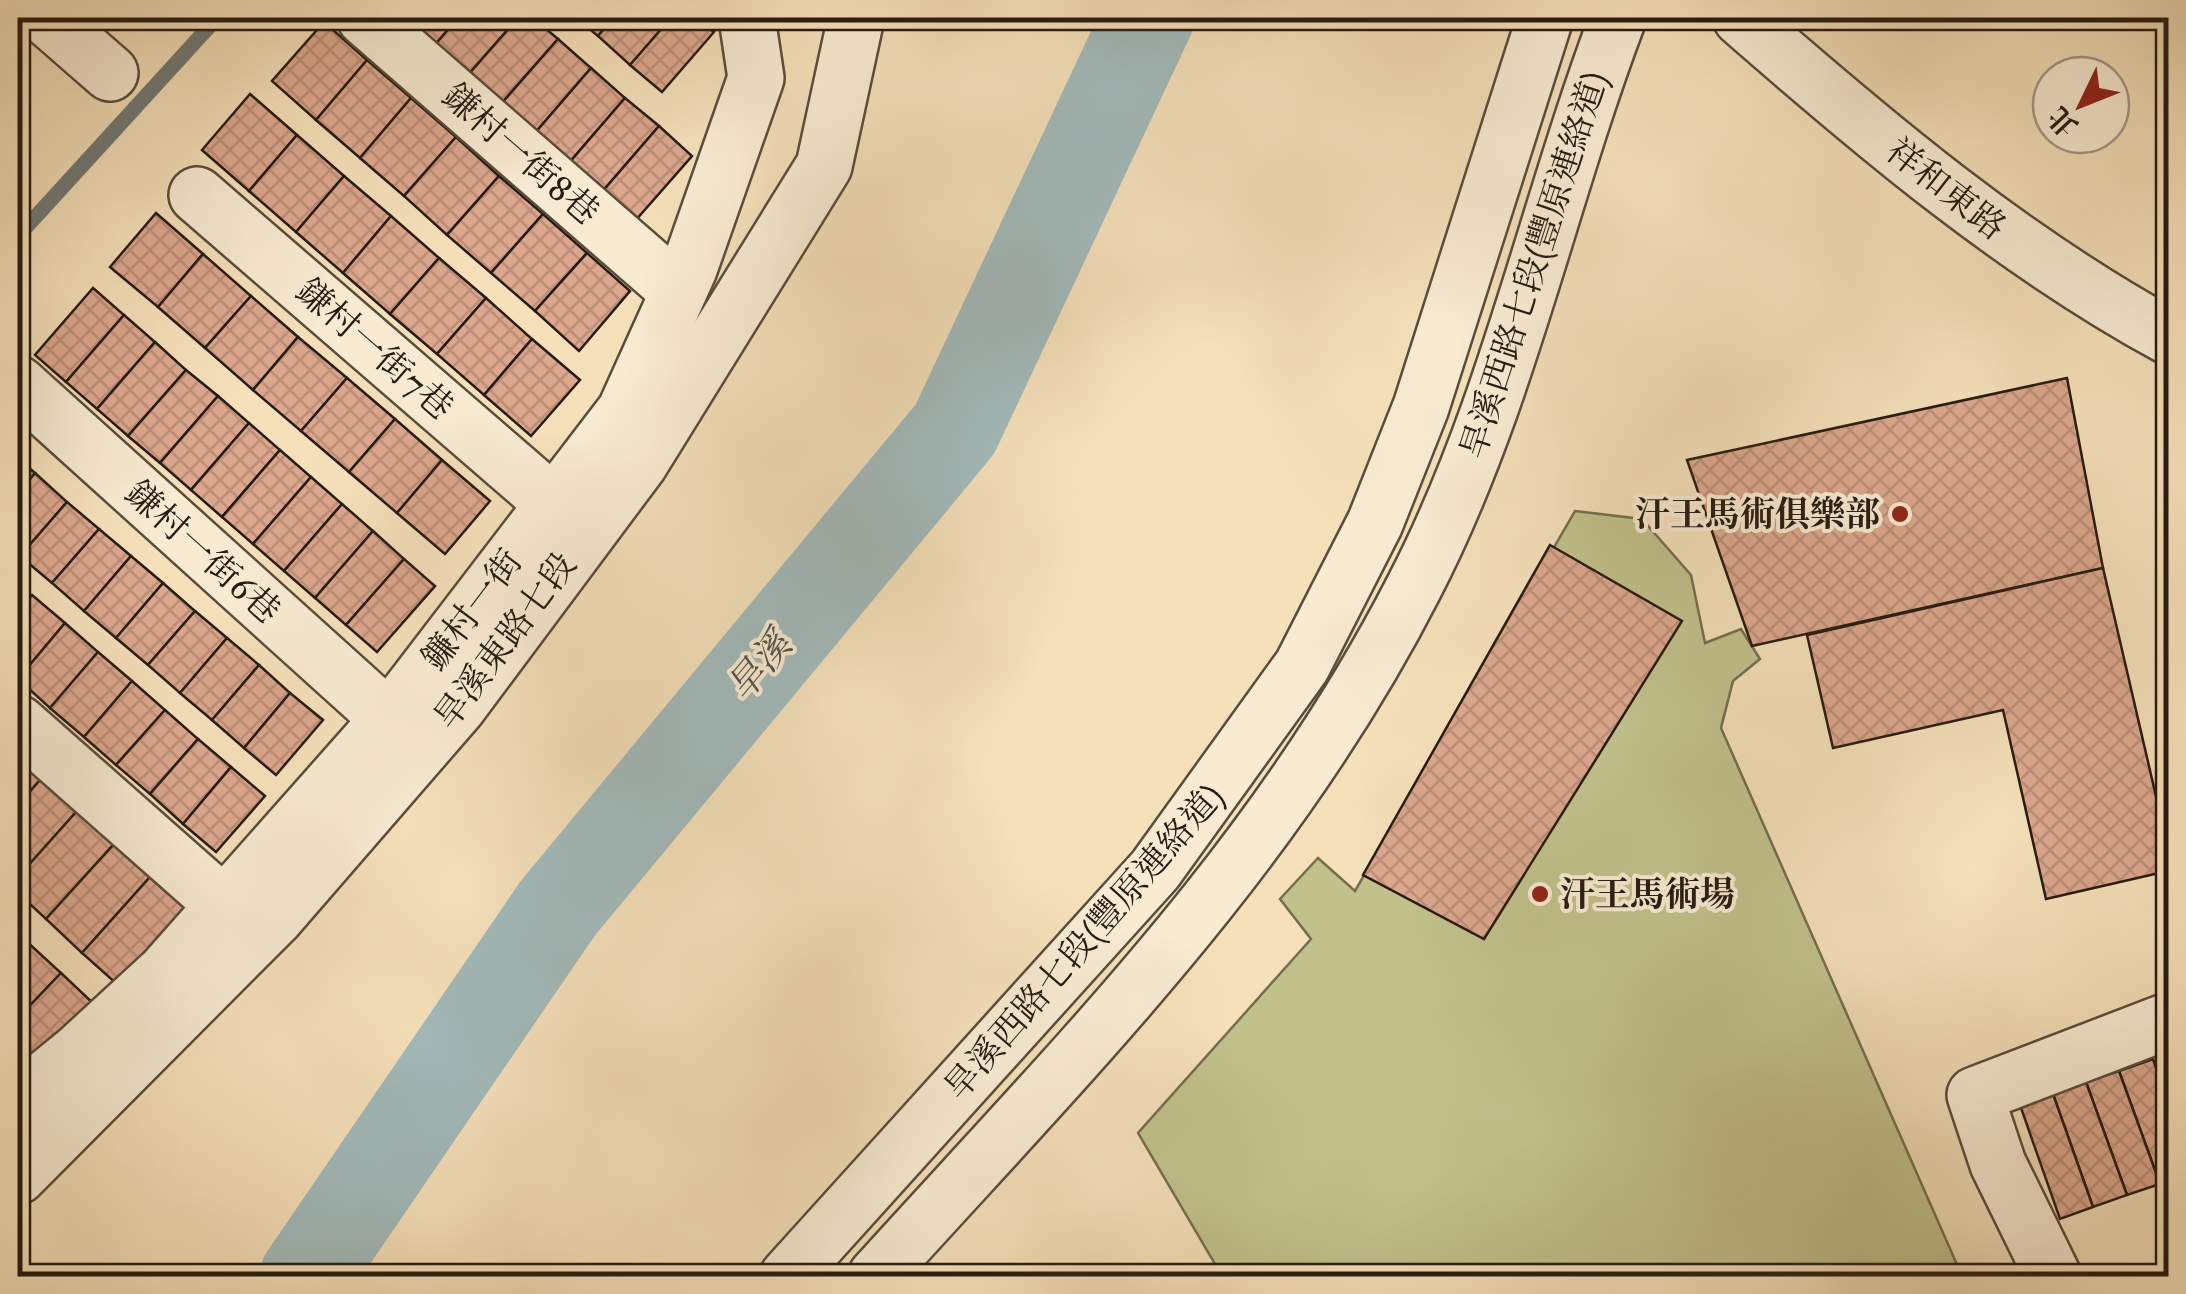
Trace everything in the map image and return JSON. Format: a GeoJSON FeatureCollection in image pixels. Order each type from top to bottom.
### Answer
{"type":"FeatureCollection","features":[{"type":"Feature","properties":{"kind":"street"},"geometry":{"type":"LineString","coordinates":[[47,18],[110,74]]}},
{"type":"Feature","properties":{"kind":"street","name":"鎌村一街8巷"},"geometry":{"type":"LineString","coordinates":[[364,18],[678,292]]}},
{"type":"Feature","properties":{"kind":"street","name":"鐮村一街"},"geometry":{"type":"LineString","coordinates":[[20,1094],[165,972],[389,719],[625,412],[678,292],[756,78],[747,18]]}},
{"type":"Feature","properties":{"kind":"street","name":"旱溪東路七段"},"geometry":{"type":"LineString","coordinates":[[18,1176],[276,917],[458,707],[640,463],[824,166],[856,18]]}},
{"type":"Feature","properties":{"kind":"street","name":"旱溪西路七段(豐原連絡道)"},"geometry":{"type":"LineString","coordinates":[[788,1276],[1155,870],[1302,666],[1375,522],[1421,406],[1545,18]]}},
{"type":"Feature","properties":{"kind":"street","name":"旱溪西路七段(豐原連絡道)"},"geometry":{"type":"LineString","coordinates":[[876,1276],[1212,902],[1302,780],[1358,689],[1416,585],[1463,476],[1618,18]]}},
{"type":"Feature","properties":{"kind":"street","name":"祥和東路"},"geometry":{"type":"LineString","coordinates":[[1742,18],[1951,196],[2058,271],[2168,336]]}},
{"type":"Feature","properties":{"kind":"street","name":"鎌村一街7巷"},"geometry":{"type":"LineString","coordinates":[[197,194],[554,504]]}},
{"type":"Feature","properties":{"kind":"street","name":"鎌村一街6巷"},"geometry":{"type":"LineString","coordinates":[[18,384],[389,719]]}},
{"type":"Feature","properties":{"kind":"street"},"geometry":{"type":"LineString","coordinates":[[18,723],[224,905]]}},
{"type":"Feature","properties":{"kind":"street"},"geometry":{"type":"LineString","coordinates":[[2053,1276],[1998,1164],[1975,1094],[2168,1021]]}},
{"type":"Feature","properties":{"kind":"green space","name":"汗王馬術場"},"geometry":{"type":"Polygon","coordinates":[[[1575,511],[1642,519],[1691,575],[1705,643],[1741,629],[1760,659],[1733,681],[1721,728],[1962,1276],[1222,1276],[1138,1133],[1311,939],[1280,899],[1318,858],[1355,891],[1575,511]]]}},
{"type":"Feature","properties":{"kind":"building"},"geometry":{"type":"Polygon","coordinates":[[[402,18],[458,18],[434,46],[402,18]]]}},
{"type":"Feature","properties":{"kind":"building"},"geometry":{"type":"Polygon","coordinates":[[[458,18],[518,18],[468,75],[434,46],[458,18]]]}},
{"type":"Feature","properties":{"kind":"building"},"geometry":{"type":"Polygon","coordinates":[[[518,18],[533,18],[558,39],[501,104],[468,75],[518,18]]]}},
{"type":"Feature","properties":{"kind":"building"},"geometry":{"type":"Polygon","coordinates":[[[576,18],[614,18],[598,36],[576,18]]]}},
{"type":"Feature","properties":{"kind":"building"},"geometry":{"type":"Polygon","coordinates":[[[614,18],[671,18],[630,65],[598,36],[614,18]]]}},
{"type":"Feature","properties":{"kind":"building"},"geometry":{"type":"Polygon","coordinates":[[[671,18],[697,18],[714,32],[662,92],[630,65],[671,18]]]}},
{"type":"Feature","properties":{"kind":"building"},"geometry":{"type":"Polygon","coordinates":[[[324,22],[367,60],[316,120],[272,81],[324,22]]]}},
{"type":"Feature","properties":{"kind":"building"},"geometry":{"type":"Polygon","coordinates":[[[558,39],[591,68],[535,133],[501,104],[558,39]]]}},
{"type":"Feature","properties":{"kind":"building"},"geometry":{"type":"Polygon","coordinates":[[[367,60],[411,98],[360,158],[316,120],[367,60]]]}},
{"type":"Feature","properties":{"kind":"building"},"geometry":{"type":"Polygon","coordinates":[[[591,68],[625,98],[569,163],[535,133],[591,68]]]}},
{"type":"Feature","properties":{"kind":"building"},"geometry":{"type":"Polygon","coordinates":[[[250,94],[297,135],[249,191],[202,150],[250,94]]]}},
{"type":"Feature","properties":{"kind":"building"},"geometry":{"type":"Polygon","coordinates":[[[411,98],[456,137],[404,196],[360,158],[411,98]]]}},
{"type":"Feature","properties":{"kind":"building"},"geometry":{"type":"Polygon","coordinates":[[[625,98],[659,126],[602,192],[569,163],[625,98]]]}},
{"type":"Feature","properties":{"kind":"building"},"geometry":{"type":"Polygon","coordinates":[[[659,126],[692,156],[635,221],[602,192],[659,126]]]}},
{"type":"Feature","properties":{"kind":"building"},"geometry":{"type":"Polygon","coordinates":[[[297,135],[344,176],[296,232],[249,191],[297,135]]]}},
{"type":"Feature","properties":{"kind":"building"},"geometry":{"type":"Polygon","coordinates":[[[456,137],[499,176],[447,235],[404,196],[456,137]]]}},
{"type":"Feature","properties":{"kind":"building"},"geometry":{"type":"Polygon","coordinates":[[[344,176],[391,216],[343,273],[296,232],[344,176]]]}},
{"type":"Feature","properties":{"kind":"building"},"geometry":{"type":"Polygon","coordinates":[[[499,176],[543,214],[491,273],[447,235],[499,176]]]}},
{"type":"Feature","properties":{"kind":"building"},"geometry":{"type":"Polygon","coordinates":[[[156,213],[203,254],[158,307],[110,267],[156,213]]]}},
{"type":"Feature","properties":{"kind":"building"},"geometry":{"type":"Polygon","coordinates":[[[543,214],[587,253],[535,311],[491,273],[543,214]]]}},
{"type":"Feature","properties":{"kind":"building"},"geometry":{"type":"Polygon","coordinates":[[[391,216],[439,258],[390,314],[343,273],[391,216]]]}},
{"type":"Feature","properties":{"kind":"building"},"geometry":{"type":"Polygon","coordinates":[[[587,253],[630,291],[579,351],[535,311],[587,253]]]}},
{"type":"Feature","properties":{"kind":"building"},"geometry":{"type":"Polygon","coordinates":[[[203,254],[251,296],[205,348],[158,307],[203,254]]]}},
{"type":"Feature","properties":{"kind":"building"},"geometry":{"type":"Polygon","coordinates":[[[439,258],[486,298],[437,354],[390,314],[439,258]]]}},
{"type":"Feature","properties":{"kind":"building"},"geometry":{"type":"Polygon","coordinates":[[[93,288],[124,315],[66,382],[35,355],[93,288]]]}},
{"type":"Feature","properties":{"kind":"building"},"geometry":{"type":"Polygon","coordinates":[[[251,296],[298,337],[253,390],[205,348],[251,296]]]}},
{"type":"Feature","properties":{"kind":"building"},"geometry":{"type":"Polygon","coordinates":[[[486,298],[532,339],[484,395],[437,354],[486,298]]]}},
{"type":"Feature","properties":{"kind":"building"},"geometry":{"type":"Polygon","coordinates":[[[124,315],[155,342],[97,409],[66,382],[124,315]]]}},
{"type":"Feature","properties":{"kind":"building"},"geometry":{"type":"Polygon","coordinates":[[[298,337],[347,378],[301,431],[253,390],[298,337]]]}},
{"type":"Feature","properties":{"kind":"building"},"geometry":{"type":"Polygon","coordinates":[[[532,339],[580,380],[531,436],[484,395],[532,339]]]}},
{"type":"Feature","properties":{"kind":"building"},"geometry":{"type":"Polygon","coordinates":[[[155,342],[186,370],[128,436],[97,409],[155,342]]]}},
{"type":"Feature","properties":{"kind":"building"},"geometry":{"type":"Polygon","coordinates":[[[186,370],[218,396],[160,463],[128,436],[186,370]]]}},
{"type":"Feature","properties":{"kind":"building"},"geometry":{"type":"Polygon","coordinates":[[[347,378],[395,419],[349,472],[301,431],[347,378]]]}},
{"type":"Feature","properties":{"kind":"building","name":"汗王馬術俱樂部"},"geometry":{"type":"Polygon","coordinates":[[[2067,378],[2103,568],[1752,646],[1687,460],[2067,378]]]}},
{"type":"Feature","properties":{"kind":"building"},"geometry":{"type":"Polygon","coordinates":[[[218,396],[249,423],[191,490],[160,463],[218,396]]]}},
{"type":"Feature","properties":{"kind":"building"},"geometry":{"type":"Polygon","coordinates":[[[395,419],[442,460],[397,513],[349,472],[395,419]]]}},
{"type":"Feature","properties":{"kind":"building"},"geometry":{"type":"Polygon","coordinates":[[[249,423],[280,450],[222,517],[191,490],[249,423]]]}},
{"type":"Feature","properties":{"kind":"building"},"geometry":{"type":"Polygon","coordinates":[[[280,450],[311,477],[253,544],[222,517],[280,450]]]}},
{"type":"Feature","properties":{"kind":"building"},"geometry":{"type":"Polygon","coordinates":[[[18,458],[35,473],[18,494],[18,458]]]}},
{"type":"Feature","properties":{"kind":"building"},"geometry":{"type":"Polygon","coordinates":[[[442,460],[490,501],[445,554],[397,513],[442,460]]]}},
{"type":"Feature","properties":{"kind":"building"},"geometry":{"type":"Polygon","coordinates":[[[35,473],[67,502],[20,556],[18,494],[35,473]]]}},
{"type":"Feature","properties":{"kind":"building"},"geometry":{"type":"Polygon","coordinates":[[[311,477],[342,504],[284,571],[253,544],[311,477]]]}},
{"type":"Feature","properties":{"kind":"building"},"geometry":{"type":"Polygon","coordinates":[[[67,502],[99,529],[52,583],[20,556],[67,502]]]}},
{"type":"Feature","properties":{"kind":"building"},"geometry":{"type":"Polygon","coordinates":[[[342,504],[373,531],[315,598],[284,571],[342,504]]]}},
{"type":"Feature","properties":{"kind":"building"},"geometry":{"type":"Polygon","coordinates":[[[99,529],[131,556],[84,611],[52,583],[99,529]]]}},
{"type":"Feature","properties":{"kind":"building"},"geometry":{"type":"Polygon","coordinates":[[[373,531],[404,559],[346,625],[315,598],[373,531]]]}},
{"type":"Feature","properties":{"kind":"building"},"geometry":{"type":"Polygon","coordinates":[[[1550,545],[1682,621],[1484,939],[1363,875],[1550,545]]]}},
{"type":"Feature","properties":{"kind":"building"},"geometry":{"type":"Polygon","coordinates":[[[131,556],[163,583],[116,638],[84,611],[131,556]]]}},
{"type":"Feature","properties":{"kind":"building"},"geometry":{"type":"Polygon","coordinates":[[[404,559],[435,586],[377,652],[346,625],[404,559]]]}},
{"type":"Feature","properties":{"kind":"building"},"geometry":{"type":"Polygon","coordinates":[[[2103,568],[2168,848],[2168,871],[2046,899],[2003,710],[1833,748],[1807,635],[2103,568]]]}},
{"type":"Feature","properties":{"kind":"building"},"geometry":{"type":"Polygon","coordinates":[[[163,583],[195,611],[148,665],[116,638],[163,583]]]}},
{"type":"Feature","properties":{"kind":"building"},"geometry":{"type":"Polygon","coordinates":[[[32,595],[65,623],[18,679],[18,611],[32,595]]]}},
{"type":"Feature","properties":{"kind":"building"},"geometry":{"type":"Polygon","coordinates":[[[195,611],[227,638],[180,693],[148,665],[195,611]]]}},
{"type":"Feature","properties":{"kind":"building"},"geometry":{"type":"Polygon","coordinates":[[[65,623],[98,652],[50,708],[18,679],[65,623]]]}},
{"type":"Feature","properties":{"kind":"building"},"geometry":{"type":"Polygon","coordinates":[[[227,638],[259,665],[212,720],[180,693],[227,638]]]}},
{"type":"Feature","properties":{"kind":"building"},"geometry":{"type":"Polygon","coordinates":[[[98,652],[132,681],[84,737],[50,708],[98,652]]]}},
{"type":"Feature","properties":{"kind":"building"},"geometry":{"type":"Polygon","coordinates":[[[259,665],[290,693],[244,748],[212,720],[259,665]]]}},
{"type":"Feature","properties":{"kind":"building"},"geometry":{"type":"Polygon","coordinates":[[[132,681],[165,710],[116,765],[84,737],[132,681]]]}},
{"type":"Feature","properties":{"kind":"building"},"geometry":{"type":"Polygon","coordinates":[[[290,693],[323,720],[276,775],[244,748],[290,693]]]}},
{"type":"Feature","properties":{"kind":"building"},"geometry":{"type":"Polygon","coordinates":[[[165,710],[198,739],[150,794],[116,765],[165,710]]]}},
{"type":"Feature","properties":{"kind":"building"},"geometry":{"type":"Polygon","coordinates":[[[198,739],[231,767],[183,824],[150,794],[198,739]]]}},
{"type":"Feature","properties":{"kind":"building"},"geometry":{"type":"Polygon","coordinates":[[[18,757],[41,779],[18,805],[18,757]]]}},
{"type":"Feature","properties":{"kind":"building"},"geometry":{"type":"Polygon","coordinates":[[[231,767],[265,796],[216,852],[183,824],[231,767]]]}},
{"type":"Feature","properties":{"kind":"building"},"geometry":{"type":"Polygon","coordinates":[[[41,779],[77,811],[18,877],[18,805],[41,779]]]}},
{"type":"Feature","properties":{"kind":"building"},"geometry":{"type":"Polygon","coordinates":[[[77,811],[114,844],[46,919],[18,893],[18,877],[77,811]]]}},
{"type":"Feature","properties":{"kind":"building"},"geometry":{"type":"Polygon","coordinates":[[[114,844],[150,877],[82,953],[46,919],[114,844]]]}},
{"type":"Feature","properties":{"kind":"building"},"geometry":{"type":"Polygon","coordinates":[[[150,877],[187,910],[118,985],[82,953],[150,877]]]}},
{"type":"Feature","properties":{"kind":"building"},"geometry":{"type":"Polygon","coordinates":[[[25,940],[61,973],[18,1018],[18,949],[25,940]]]}},
{"type":"Feature","properties":{"kind":"building"},"geometry":{"type":"Polygon","coordinates":[[[61,973],[95,1005],[37,1067],[18,1048],[18,1018],[61,973]]]}},
{"type":"Feature","properties":{"kind":"building"},"geometry":{"type":"Polygon","coordinates":[[[2153,1059],[2168,1103],[2168,1180],[2160,1184],[2119,1071],[2153,1059]]]}},
{"type":"Feature","properties":{"kind":"building"},"geometry":{"type":"Polygon","coordinates":[[[2119,1071],[2160,1184],[2127,1195],[2086,1082],[2119,1071]]]}},
{"type":"Feature","properties":{"kind":"building"},"geometry":{"type":"Polygon","coordinates":[[[2086,1082],[2127,1195],[2093,1207],[2053,1094],[2086,1082]]]}},
{"type":"Feature","properties":{"kind":"building"},"geometry":{"type":"Polygon","coordinates":[[[2053,1094],[2093,1207],[2060,1219],[2020,1105],[2053,1094]]]}},
{"type":"Feature","properties":{"kind":"waterway"},"geometry":{"type":"LineString","coordinates":[[18,236],[217,18]]}},
{"type":"Feature","properties":{"kind":"waterway","name":"旱溪"},"geometry":{"type":"LineString","coordinates":[[306,1276],[558,908],[955,429],[1148,18]]}},
{"type":"Feature","properties":{"kind":"place","name":"汗王馬術俱樂部"},"geometry":{"type":"Point","coordinates":[1900,514]}},
{"type":"Feature","properties":{"kind":"place","name":"汗王馬術場"},"geometry":{"type":"Point","coordinates":[1540,894]}}]}
